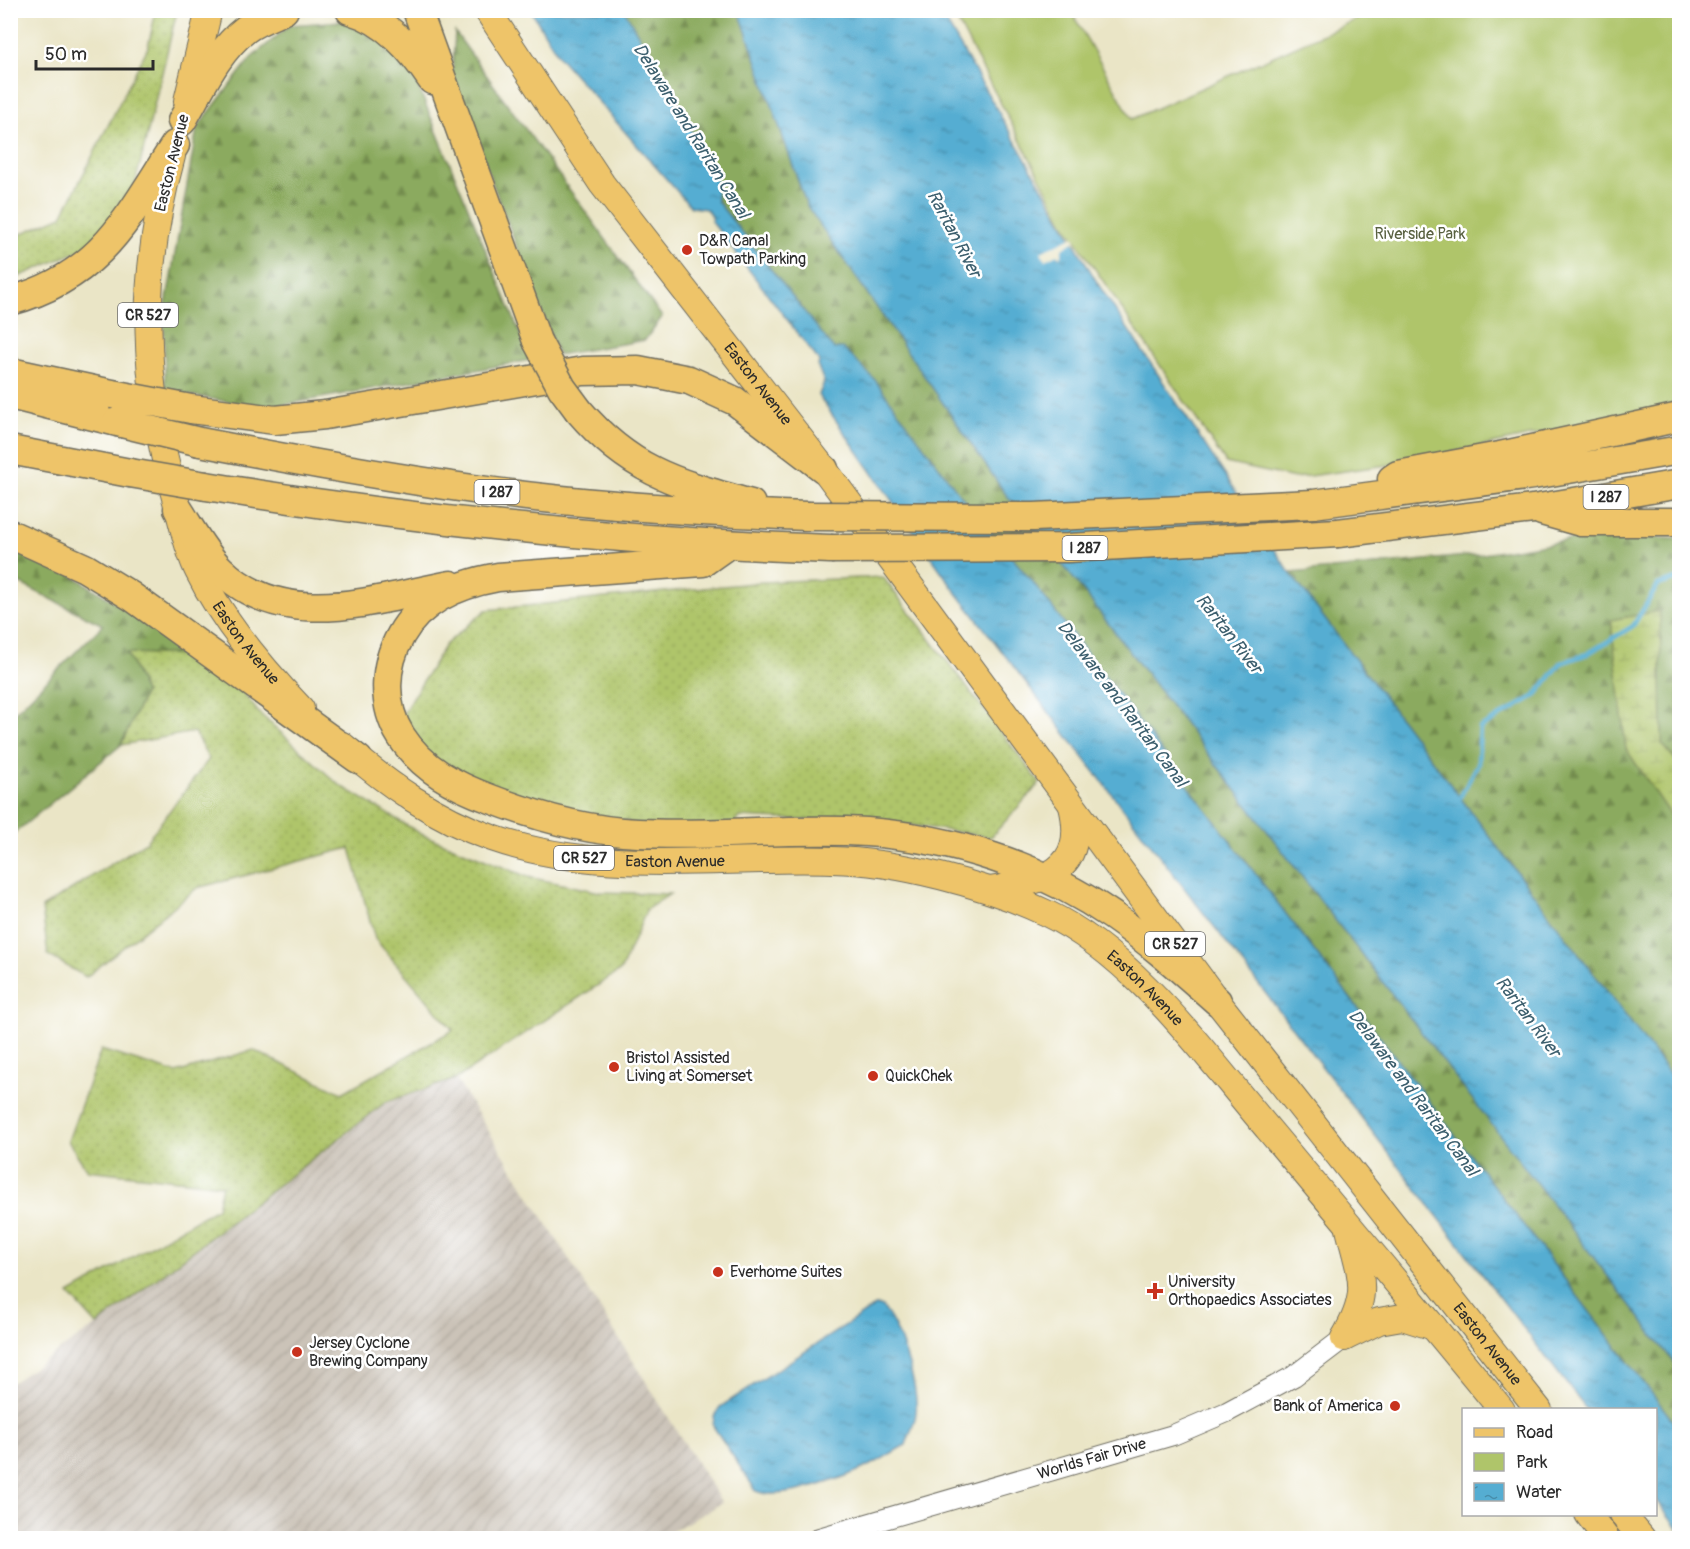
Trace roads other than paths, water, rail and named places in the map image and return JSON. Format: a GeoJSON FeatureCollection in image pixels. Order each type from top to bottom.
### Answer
{"type":"FeatureCollection","features":[{"type":"Feature","properties":{"kind":"highway"},"geometry":{"type":"LineString","coordinates":[[10,301],[50,287],[106,246],[143,199],[213,68],[246,29],[284,10]]}},
{"type":"Feature","properties":{"kind":"highway"},"geometry":{"type":"LineString","coordinates":[[350,10],[376,21],[397,36],[451,106]]}},
{"type":"Feature","properties":{"kind":"highway"},"geometry":{"type":"LineString","coordinates":[[417,10],[537,341],[562,388],[579,411],[618,449],[657,474],[686,486],[802,516]]}},
{"type":"Feature","properties":{"kind":"highway"},"geometry":{"type":"LineString","coordinates":[[10,372],[191,410],[275,420],[325,415],[583,371],[638,370],[689,380],[735,400],[824,469]]}},
{"type":"Feature","properties":{"kind":"highway","name":"I 287"},"geometry":{"type":"LineString","coordinates":[[10,395],[200,442],[393,477],[496,492],[716,514],[1034,517],[1313,504],[1533,476],[1680,450]]}},
{"type":"Feature","properties":{"kind":"highway"},"geometry":{"type":"LineString","coordinates":[[1366,498],[1398,475],[1500,456],[1680,417]]}},
{"type":"Feature","properties":{"kind":"highway","name":"I 287"},"geometry":{"type":"LineString","coordinates":[[10,450],[308,502],[516,528],[727,545],[831,549],[1068,548],[1338,533],[1533,509],[1680,484]]}},
{"type":"Feature","properties":{"kind":"highway"},"geometry":{"type":"LineString","coordinates":[[178,509],[220,570],[244,587],[268,599],[311,607],[345,606],[472,581],[564,570],[703,562],[727,545]]}},
{"type":"Feature","properties":{"kind":"highway"},"geometry":{"type":"LineString","coordinates":[[1533,509],[1581,522],[1680,522]]}},
{"type":"Feature","properties":{"kind":"highway"},"geometry":{"type":"LineString","coordinates":[[10,534],[75,563],[131,596],[358,759]]}},
{"type":"Feature","properties":{"kind":"highway"},"geometry":{"type":"LineString","coordinates":[[472,581],[443,593],[422,609],[406,626],[394,647],[388,673],[387,698],[395,726],[408,748],[426,766],[448,780],[507,805],[577,825],[651,834],[868,832],[958,847],[1047,877],[1126,923],[1217,1001]]}},
{"type":"Feature","properties":{"kind":"main road","name":"Easton Avenue"},"geometry":{"type":"LineString","coordinates":[[209,10],[153,252],[149,289],[148,355],[159,432],[185,539],[198,571],[245,644],[309,717],[399,791],[449,820],[494,839],[547,852],[601,861],[645,864],[834,860],[917,872],[989,890],[1046,912],[1097,944],[1137,978],[1207,1057],[1500,1408]]}},
{"type":"Feature","properties":{"kind":"main road","name":"Easton Avenue"},"geometry":{"type":"LineString","coordinates":[[487,10],[602,184],[824,469],[1217,1001],[1537,1408]]}},
{"type":"Feature","properties":{"kind":"main road"},"geometry":{"type":"LineString","coordinates":[[989,890],[1025,884],[1047,877],[1064,864],[1077,832],[1072,806]]}},
{"type":"Feature","properties":{"kind":"main road"},"geometry":{"type":"LineString","coordinates":[[1344,1338],[1356,1317],[1363,1293],[1347,1223]]}},
{"type":"Feature","properties":{"kind":"main road"},"geometry":{"type":"LineString","coordinates":[[1344,1338],[1379,1321],[1402,1317],[1434,1327]]}},
{"type":"Feature","properties":{"kind":"main road"},"geometry":{"type":"LineString","coordinates":[[1589,1516],[1606,1539]]}},
{"type":"Feature","properties":{"kind":"main road"},"geometry":{"type":"LineString","coordinates":[[1624,1516],[1642,1539]]}},
{"type":"Feature","properties":{"kind":"street","name":"Worlds Fair Drive"},"geometry":{"type":"LineString","coordinates":[[819,1539],[1173,1435],[1227,1412],[1294,1376],[1344,1338]]}},
{"type":"Feature","properties":{"kind":"water","name":"Delaware and Raritan Canal"},"geometry":{"type":"Polygon","coordinates":[[[531,11],[625,11],[715,174],[717,201],[834,349],[843,348],[875,380],[957,491],[1035,585],[1679,1429],[1679,1530],[1657,1500],[1657,1408],[1585,1408],[953,588],[823,402],[819,395],[824,382],[818,367],[819,361],[712,222],[712,217],[706,209],[691,207],[560,58],[531,11]]]}},
{"type":"Feature","properties":{"kind":"water","name":"Raritan River"},"geometry":{"type":"Polygon","coordinates":[[[739,11],[940,11],[1098,284],[1290,573],[1679,1086],[1679,1369],[1078,584],[1005,493],[807,206],[739,11]]]}},
{"type":"Feature","properties":{"kind":"water"},"geometry":{"type":"Polygon","coordinates":[[[875,1306],[881,1306],[888,1314],[901,1341],[911,1373],[916,1413],[906,1445],[877,1462],[832,1481],[781,1494],[756,1491],[713,1426],[714,1416],[720,1407],[875,1306]]]}},
{"type":"Feature","properties":{"kind":"waterway"},"geometry":{"type":"LineString","coordinates":[[1458,801],[1478,764],[1480,728],[1535,696],[1561,663],[1587,654],[1633,626],[1658,585],[1680,578]]}},
{"type":"Feature","properties":{"kind":"place","name":"D&R Canal Towpath Parking"},"geometry":{"type":"Point","coordinates":[687,250]}},
{"type":"Feature","properties":{"kind":"place","name":"Bristol Assisted Living at Somerset"},"geometry":{"type":"Point","coordinates":[614,1067]}},
{"type":"Feature","properties":{"kind":"place","name":"QuickChek"},"geometry":{"type":"Point","coordinates":[873,1076]}},
{"type":"Feature","properties":{"kind":"place","name":"Everhome Suites"},"geometry":{"type":"Point","coordinates":[718,1272]}},
{"type":"Feature","properties":{"kind":"place","name":"University Orthopaedics Associates"},"geometry":{"type":"Point","coordinates":[1155,1291]}},
{"type":"Feature","properties":{"kind":"place","name":"Jersey Cyclone Brewing Company"},"geometry":{"type":"Point","coordinates":[297,1352]}},
{"type":"Feature","properties":{"kind":"place","name":"Bank of America"},"geometry":{"type":"Point","coordinates":[1395,1406]}},
{"type":"Feature","properties":{"kind":"park label","name":"Riverside Park"},"geometry":{"type":"Point","coordinates":[1420,234]}}]}
